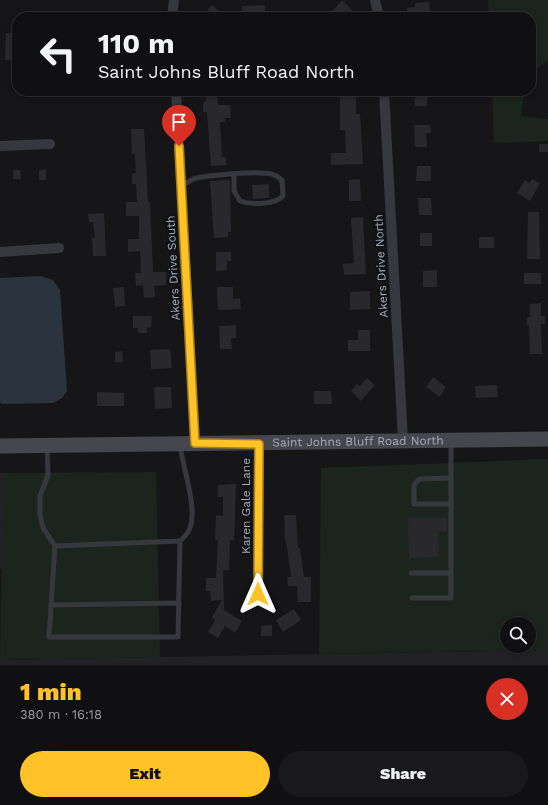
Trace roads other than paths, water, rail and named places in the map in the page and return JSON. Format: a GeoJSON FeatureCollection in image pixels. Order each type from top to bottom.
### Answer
{"type":"FeatureCollection","features":[{"type":"Feature","properties":{"kind":"main road","name":"Saint Johns Bluff Road North"},"geometry":{"type":"LineString","coordinates":[[0,446],[180,443],[259,444],[403,440],[548,439]]}},
{"type":"Feature","properties":{"kind":"street"},"geometry":{"type":"LineString","coordinates":[[173,12],[174,0]]}},
{"type":"Feature","properties":{"kind":"street"},"geometry":{"type":"LineString","coordinates":[[375,0],[378,12]]}},
{"type":"Feature","properties":{"kind":"street","name":"Akers Drive South"},"geometry":{"type":"LineString","coordinates":[[176,96],[195,443]]}},
{"type":"Feature","properties":{"kind":"street","name":"Akers Drive North"},"geometry":{"type":"LineString","coordinates":[[384,96],[403,440]]}},
{"type":"Feature","properties":{"kind":"street"},"geometry":{"type":"LineString","coordinates":[[0,146],[50,144]]}},
{"type":"Feature","properties":{"kind":"street"},"geometry":{"type":"LineString","coordinates":[[0,252],[59,248]]}},
{"type":"Feature","properties":{"kind":"street","name":"Karen Gale Lane"},"geometry":{"type":"LineString","coordinates":[[258,594],[259,444]]}},
{"type":"Feature","properties":{"kind":"lane"},"geometry":{"type":"LineString","coordinates":[[181,187],[196,178],[234,175],[266,173],[279,177],[283,184],[282,196],[274,201],[249,203],[240,201],[234,191],[234,175]]}},
{"type":"Feature","properties":{"kind":"lane"},"geometry":{"type":"LineString","coordinates":[[412,598],[451,598],[451,440]]}},
{"type":"Feature","properties":{"kind":"lane"},"geometry":{"type":"LineString","coordinates":[[47,445],[48,475],[40,496],[40,514],[44,528],[55,546],[49,638],[178,638],[180,541],[188,532],[191,518],[190,490],[181,460],[180,443]]}},
{"type":"Feature","properties":{"kind":"lane"},"geometry":{"type":"LineString","coordinates":[[451,478],[419,479],[414,485],[414,504],[451,504]]}},
{"type":"Feature","properties":{"kind":"lane"},"geometry":{"type":"LineString","coordinates":[[55,546],[180,541]]}},
{"type":"Feature","properties":{"kind":"lane"},"geometry":{"type":"LineString","coordinates":[[411,573],[451,573]]}},
{"type":"Feature","properties":{"kind":"lane"},"geometry":{"type":"LineString","coordinates":[[51,606],[179,603]]}}]}
